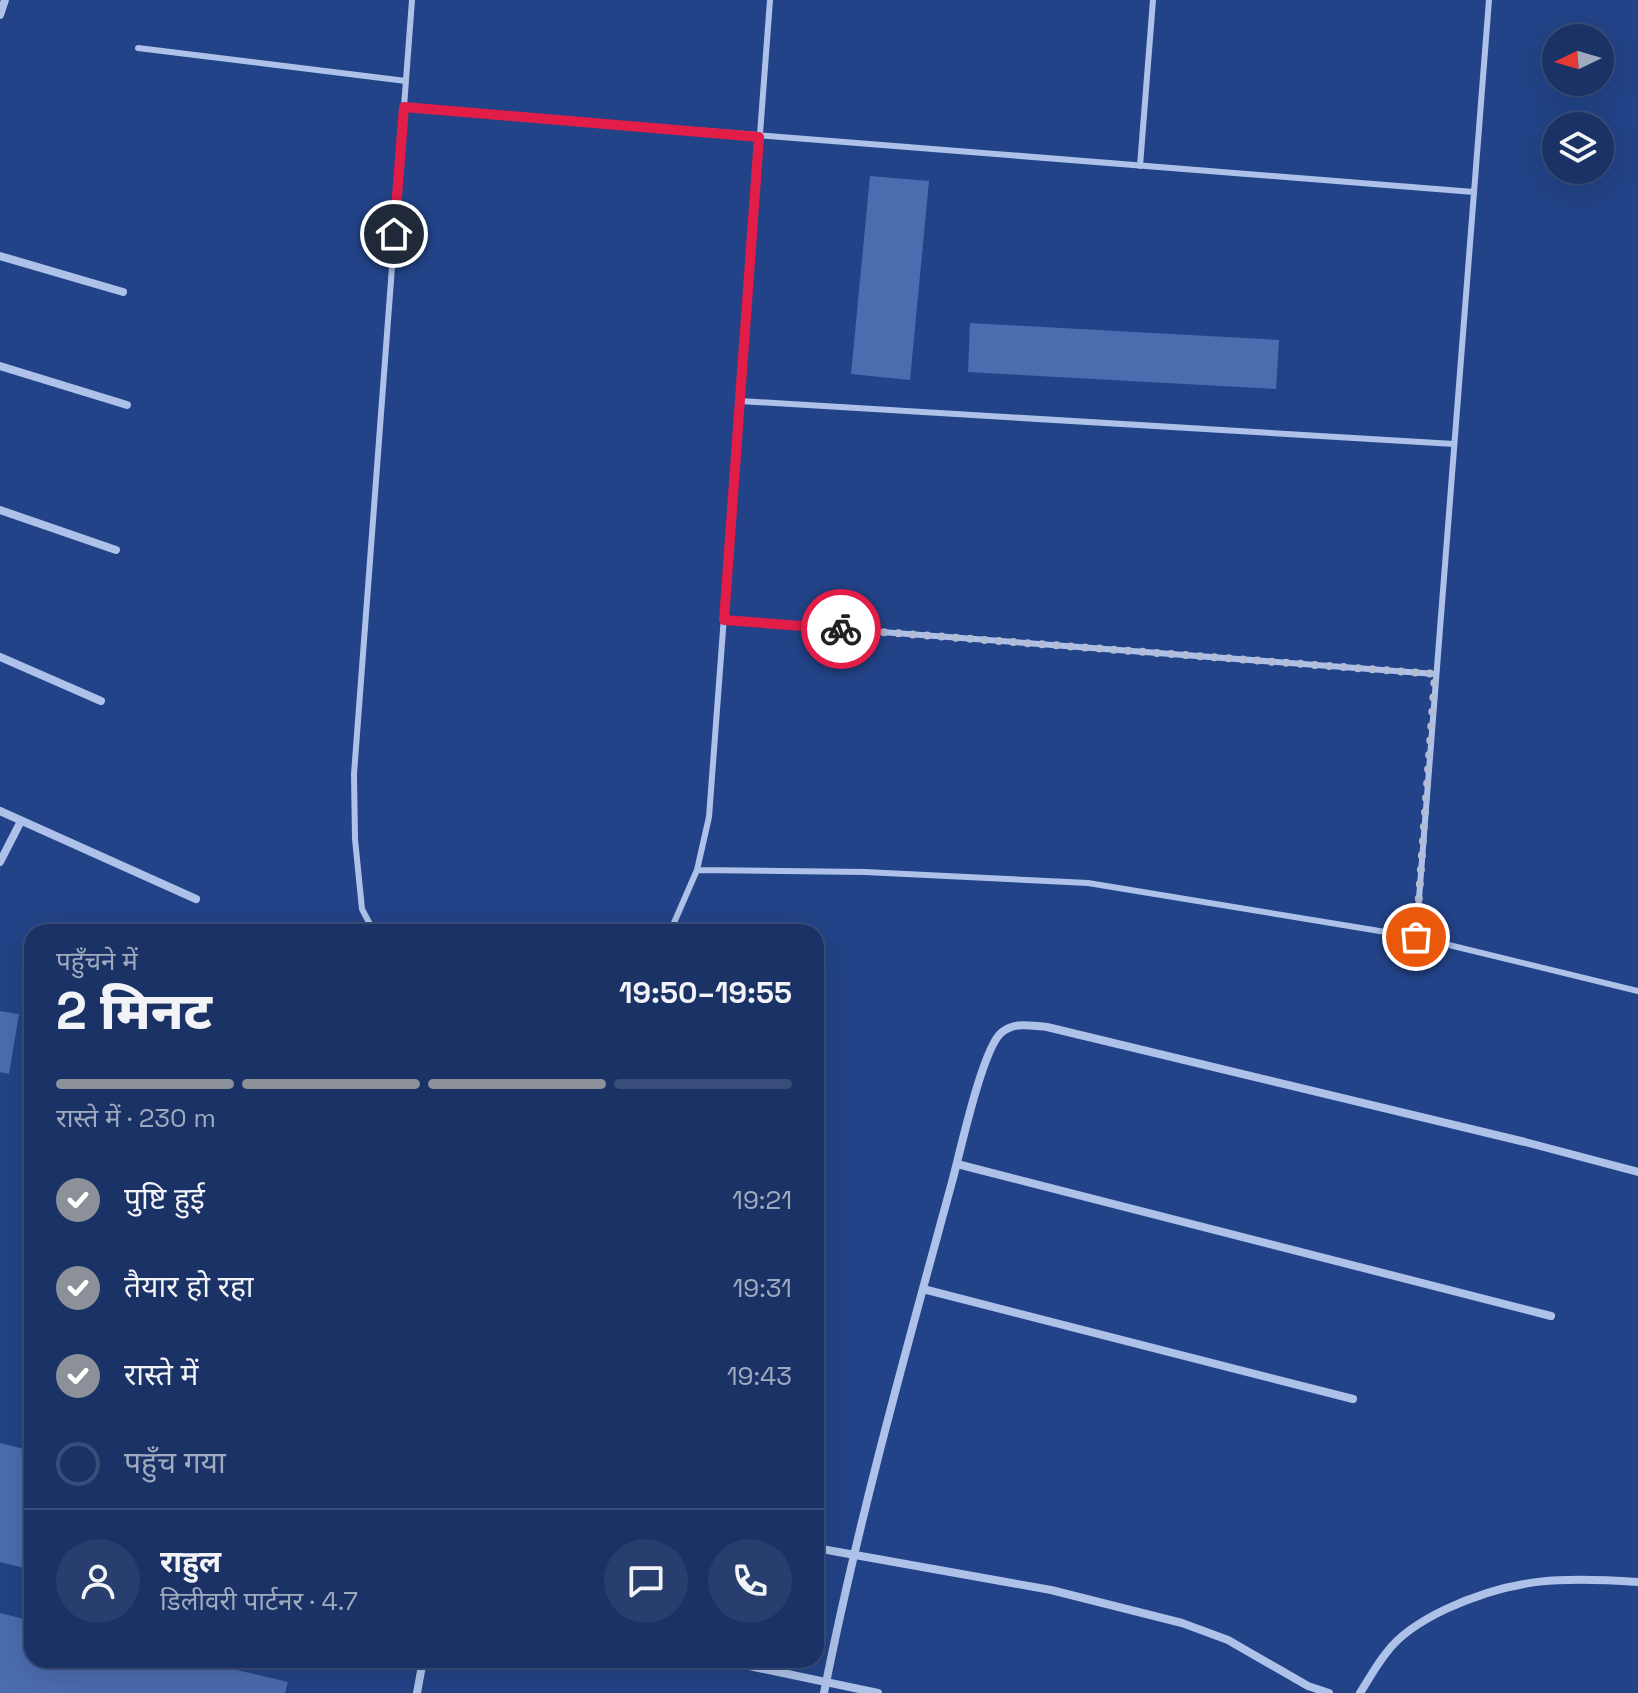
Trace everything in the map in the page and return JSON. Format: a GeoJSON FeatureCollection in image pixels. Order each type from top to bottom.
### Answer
{"type":"FeatureCollection","features":[{"type":"Feature","properties":{"kind":"street"},"geometry":{"type":"LineString","coordinates":[[0,15],[5,0]]}},
{"type":"Feature","properties":{"kind":"street"},"geometry":{"type":"LineString","coordinates":[[0,256],[123,292]]}},
{"type":"Feature","properties":{"kind":"street"},"geometry":{"type":"LineString","coordinates":[[0,366],[127,405]]}},
{"type":"Feature","properties":{"kind":"street"},"geometry":{"type":"LineString","coordinates":[[0,510],[116,550]]}},
{"type":"Feature","properties":{"kind":"street"},"geometry":{"type":"LineString","coordinates":[[0,657],[101,701]]}},
{"type":"Feature","properties":{"kind":"street"},"geometry":{"type":"LineString","coordinates":[[0,811],[196,899]]}},
{"type":"Feature","properties":{"kind":"street"},"geometry":{"type":"LineString","coordinates":[[0,862],[21,821]]}},
{"type":"Feature","properties":{"kind":"street"},"geometry":{"type":"LineString","coordinates":[[824,1693],[853,1556],[923,1289],[982,1069],[999,1034],[1018,1024],[1047,1027],[1638,1172]]}},
{"type":"Feature","properties":{"kind":"street"},"geometry":{"type":"LineString","coordinates":[[957,1164],[1551,1316]]}},
{"type":"Feature","properties":{"kind":"street"},"geometry":{"type":"LineString","coordinates":[[923,1289],[1353,1399]]}},
{"type":"Feature","properties":{"kind":"street"},"geometry":{"type":"LineString","coordinates":[[824,1550],[1051,1590],[1182,1623],[1228,1640],[1308,1686],[1329,1693]]}},
{"type":"Feature","properties":{"kind":"street"},"geometry":{"type":"LineString","coordinates":[[1360,1693],[1388,1650],[1425,1619],[1471,1597],[1515,1584],[1578,1578],[1638,1582]]}},
{"type":"Feature","properties":{"kind":"street"},"geometry":{"type":"LineString","coordinates":[[417,1693],[422,1668]]}},
{"type":"Feature","properties":{"kind":"street"},"geometry":{"type":"LineString","coordinates":[[763,1668],[878,1693]]}},
{"type":"Feature","properties":{"kind":"lane"},"geometry":{"type":"LineString","coordinates":[[370,924],[362,909],[355,839],[354,774],[412,0]]}},
{"type":"Feature","properties":{"kind":"lane"},"geometry":{"type":"LineString","coordinates":[[673,924],[697,870],[709,817],[770,0]]}},
{"type":"Feature","properties":{"kind":"lane"},"geometry":{"type":"LineString","coordinates":[[1140,166],[1153,0]]}},
{"type":"Feature","properties":{"kind":"lane"},"geometry":{"type":"LineString","coordinates":[[1416,937],[1489,0]]}},
{"type":"Feature","properties":{"kind":"lane"},"geometry":{"type":"LineString","coordinates":[[138,48],[406,81]]}},
{"type":"Feature","properties":{"kind":"lane"},"geometry":{"type":"LineString","coordinates":[[404,107],[1474,192]]}},
{"type":"Feature","properties":{"kind":"lane"},"geometry":{"type":"LineString","coordinates":[[740,401],[1454,444]]}},
{"type":"Feature","properties":{"kind":"lane"},"geometry":{"type":"LineString","coordinates":[[724,620],[1435,674]]}},
{"type":"Feature","properties":{"kind":"lane"},"geometry":{"type":"LineString","coordinates":[[697,870],[865,872],[1088,883],[1416,937],[1638,991]]}},
{"type":"Feature","properties":{"kind":"building"},"geometry":{"type":"Polygon","coordinates":[[[870,176],[929,181],[910,380],[851,374],[870,176]]]}},
{"type":"Feature","properties":{"kind":"building"},"geometry":{"type":"Polygon","coordinates":[[[970,323],[1279,340],[1276,389],[968,372],[970,323]]]}},
{"type":"Feature","properties":{"kind":"building"},"geometry":{"type":"Polygon","coordinates":[[[0,1011],[19,1014],[9,1074],[0,1072],[0,1011]]]}},
{"type":"Feature","properties":{"kind":"building"},"geometry":{"type":"Polygon","coordinates":[[[0,1443],[24,1449],[24,1568],[0,1562],[0,1443]]]}},
{"type":"Feature","properties":{"kind":"building"},"geometry":{"type":"Polygon","coordinates":[[[0,1613],[24,1619],[24,1668],[228,1668],[288,1682],[285,1693],[0,1693],[0,1613]]]}},
{"type":"Feature","properties":{"kind":"way so far"},"geometry":{"type":"LineString","coordinates":[[841,629],[1435,674],[1416,937]]}},
{"type":"Feature","properties":{"kind":"route"},"geometry":{"type":"LineString","coordinates":[[394,234],[404,107],[759,137],[724,620],[841,629]]}}]}
